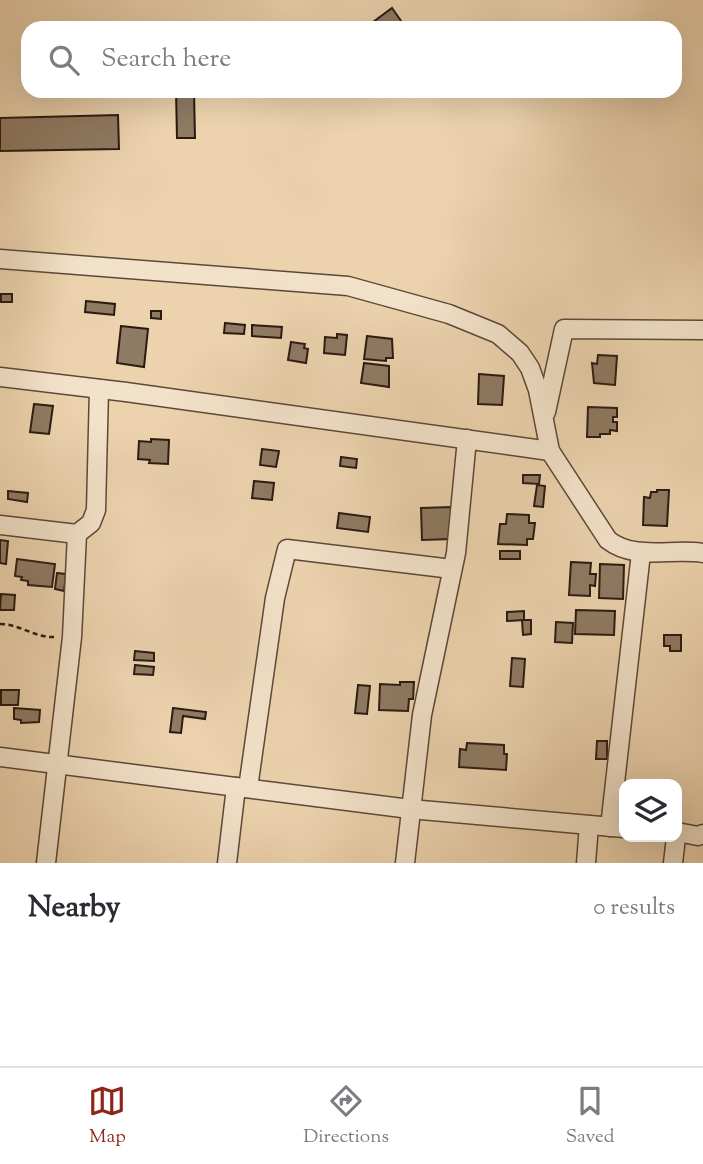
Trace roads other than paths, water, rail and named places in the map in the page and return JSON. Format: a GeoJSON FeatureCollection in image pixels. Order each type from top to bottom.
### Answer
{"type":"FeatureCollection","features":[{"type":"Feature","properties":{"kind":"street"},"geometry":{"type":"LineString","coordinates":[[0,259],[348,286],[442,312],[498,334],[520,353],[530,368],[538,390],[550,450],[608,540],[617,547],[641,553],[703,553]]}},
{"type":"Feature","properties":{"kind":"street"},"geometry":{"type":"LineString","coordinates":[[544,423],[564,328],[703,330]]}},
{"type":"Feature","properties":{"kind":"street"},"geometry":{"type":"LineString","coordinates":[[0,377],[550,450]]}},
{"type":"Feature","properties":{"kind":"street"},"geometry":{"type":"LineString","coordinates":[[0,525],[77,534],[91,523],[96,510],[99,389]]}},
{"type":"Feature","properties":{"kind":"street"},"geometry":{"type":"LineString","coordinates":[[405,863],[422,715],[459,527],[467,439]]}},
{"type":"Feature","properties":{"kind":"street"},"geometry":{"type":"LineString","coordinates":[[46,863],[72,637],[77,534]]}},
{"type":"Feature","properties":{"kind":"street"},"geometry":{"type":"LineString","coordinates":[[227,863],[275,598],[287,548],[452,569]]}},
{"type":"Feature","properties":{"kind":"street"},"geometry":{"type":"LineString","coordinates":[[0,757],[410,809],[617,828],[641,553]]}},
{"type":"Feature","properties":{"kind":"street"},"geometry":{"type":"LineString","coordinates":[[586,863],[589,825]]}},
{"type":"Feature","properties":{"kind":"street"},"geometry":{"type":"LineString","coordinates":[[682,835],[703,834]]}},
{"type":"Feature","properties":{"kind":"street"},"geometry":{"type":"LineString","coordinates":[[673,863],[675,842]]}}]}
